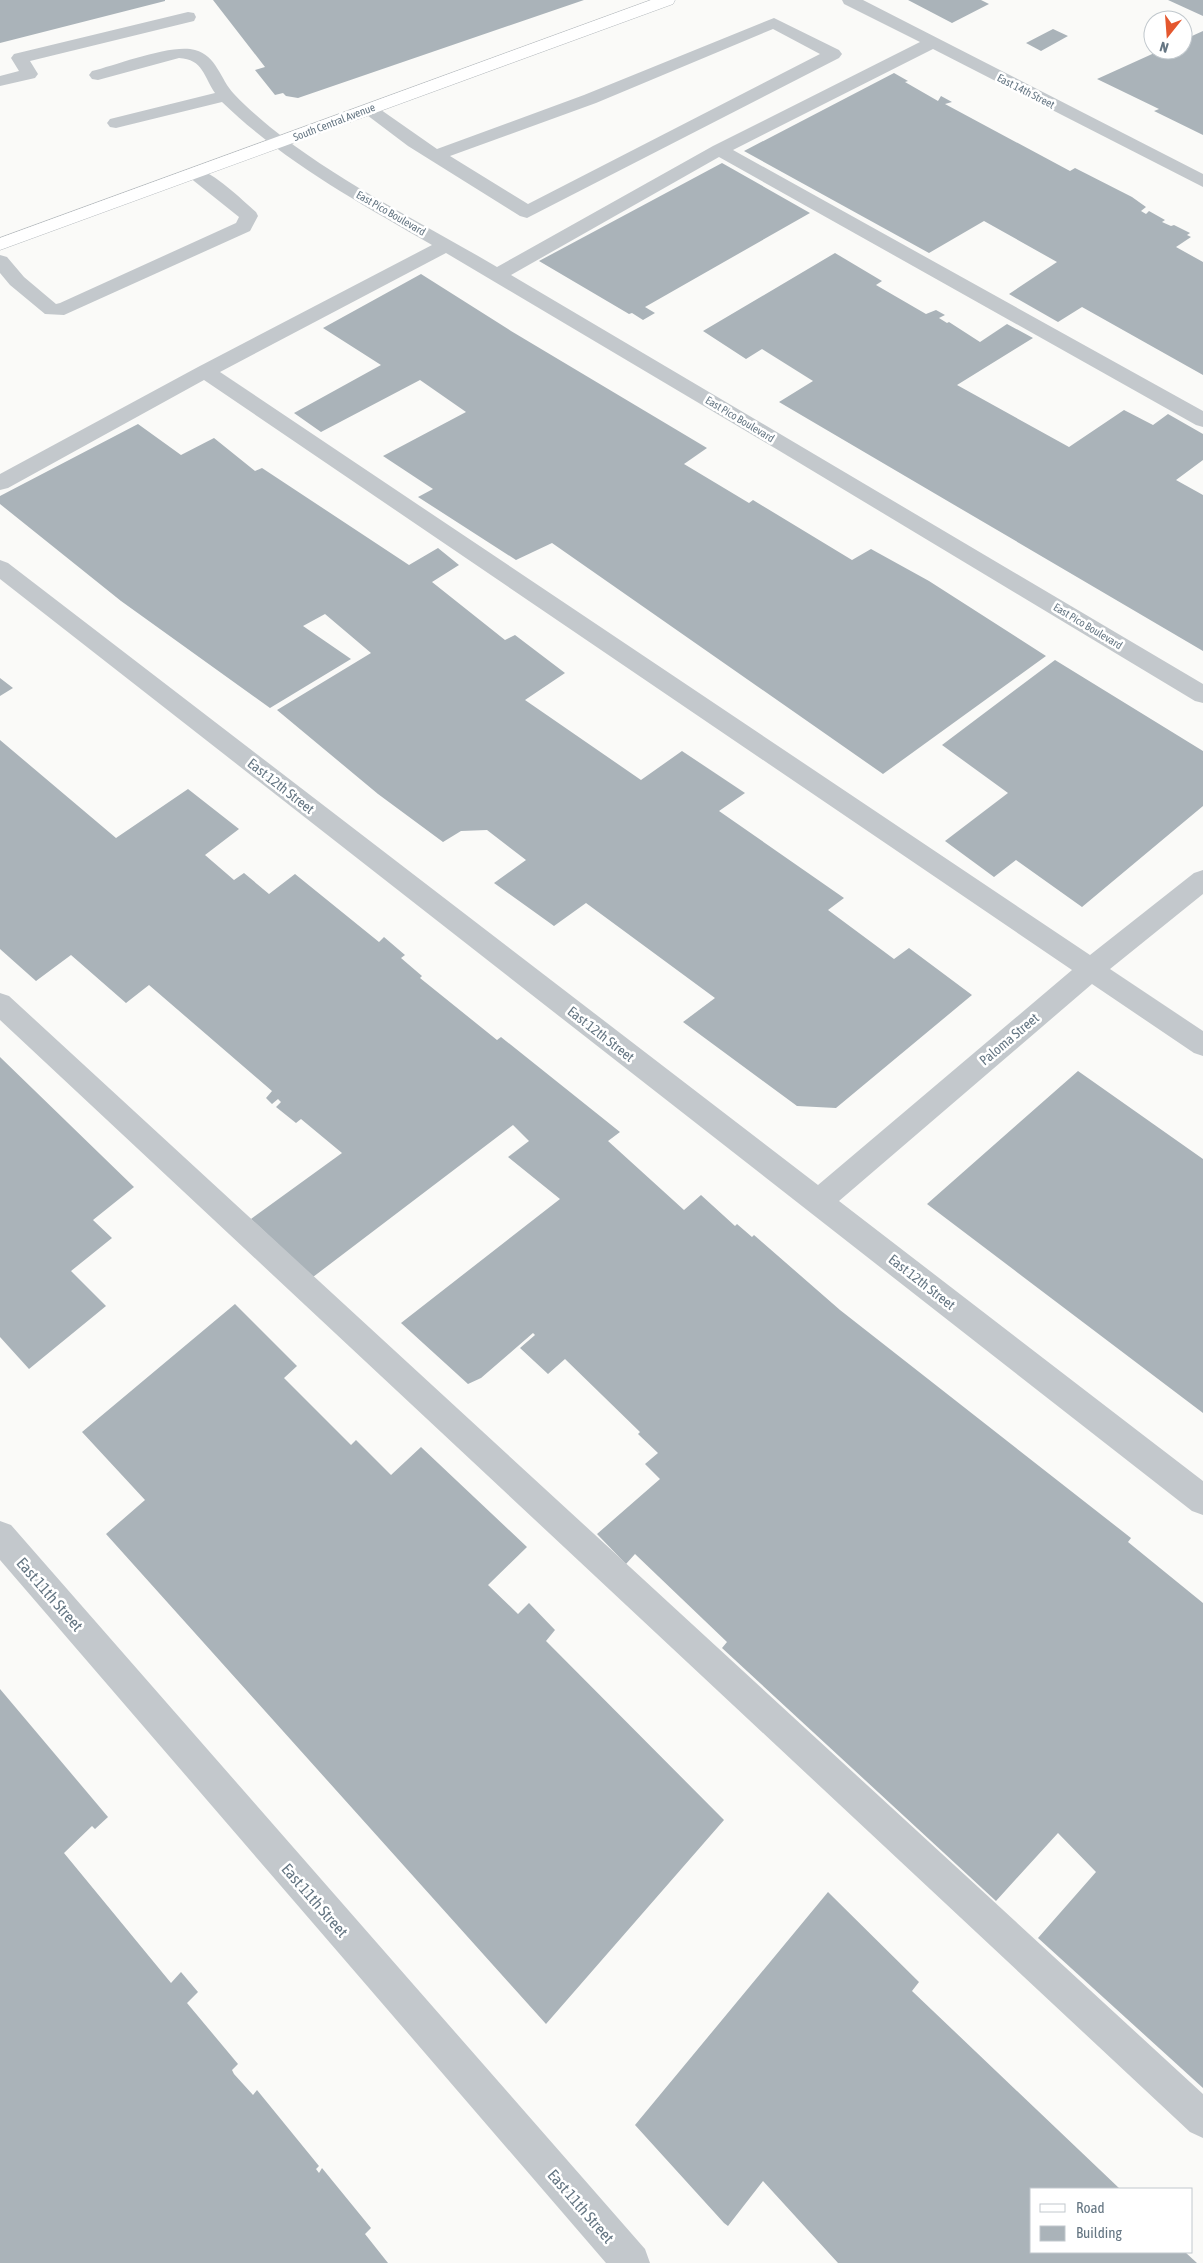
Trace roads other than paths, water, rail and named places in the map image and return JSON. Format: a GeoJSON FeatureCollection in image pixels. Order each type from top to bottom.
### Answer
{"type":"FeatureCollection","features":[{"type":"Feature","properties":{"kind":"main road","name":"South Central Avenue"},"geometry":{"type":"LineString","coordinates":[[0,244],[667,0]]}},
{"type":"Feature","properties":{"kind":"street","name":"East 14th Street"},"geometry":{"type":"LineString","coordinates":[[850,0],[1203,181]]}},
{"type":"Feature","properties":{"kind":"street"},"geometry":{"type":"LineString","coordinates":[[0,81],[29,74],[20,58],[188,17]]}},
{"type":"Feature","properties":{"kind":"street"},"geometry":{"type":"LineString","coordinates":[[368,109],[437,155],[527,212],[833,54],[774,23],[590,99],[437,155]]}},
{"type":"Feature","properties":{"kind":"street"},"geometry":{"type":"LineString","coordinates":[[498,274],[719,150],[932,42]]}},
{"type":"Feature","properties":{"kind":"street","name":"East Pico Boulevard"},"geometry":{"type":"LineString","coordinates":[[98,75],[179,53],[192,52],[201,56],[226,96],[277,143],[360,196],[498,274],[1203,694]]}},
{"type":"Feature","properties":{"kind":"street"},"geometry":{"type":"LineString","coordinates":[[116,123],[226,96]]}},
{"type":"Feature","properties":{"kind":"street"},"geometry":{"type":"LineString","coordinates":[[719,150],[1203,420]]}},
{"type":"Feature","properties":{"kind":"street"},"geometry":{"type":"LineString","coordinates":[[0,261],[17,281],[52,310],[64,309],[243,227],[249,216],[224,194],[195,173]]}},
{"type":"Feature","properties":{"kind":"street"},"geometry":{"type":"LineString","coordinates":[[0,484],[205,371],[446,245]]}},
{"type":"Feature","properties":{"kind":"street"},"geometry":{"type":"LineString","coordinates":[[205,371],[1203,1045]]}},
{"type":"Feature","properties":{"kind":"street","name":"East 12th Street"},"geometry":{"type":"LineString","coordinates":[[0,568],[1203,1500]]}},
{"type":"Feature","properties":{"kind":"street","name":"Paloma Street"},"geometry":{"type":"LineString","coordinates":[[818,1202],[1091,969],[1203,880]]}},
{"type":"Feature","properties":{"kind":"street"},"geometry":{"type":"LineString","coordinates":[[0,1004],[1203,2119]]}},
{"type":"Feature","properties":{"kind":"street","name":"East 11th Street"},"geometry":{"type":"LineString","coordinates":[[0,1536],[630,2263]]}}]}
